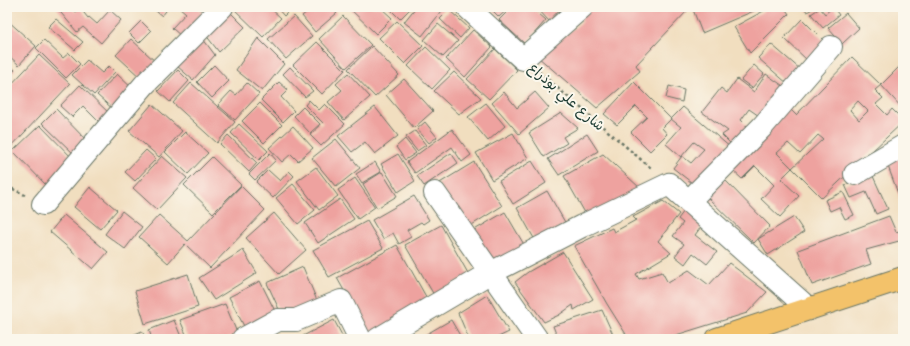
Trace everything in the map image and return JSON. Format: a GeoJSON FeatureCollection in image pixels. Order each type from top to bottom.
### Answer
{"type":"FeatureCollection","features":[{"type":"Feature","properties":{"kind":"main road"},"geometry":{"type":"LineString","coordinates":[[717,339],[903,278]]}},
{"type":"Feature","properties":{"kind":"street"},"geometry":{"type":"LineString","coordinates":[[43,204],[145,84],[222,7]]}},
{"type":"Feature","properties":{"kind":"street","name":"شارع علي بوذراع"},"geometry":{"type":"LineString","coordinates":[[467,7],[523,59]]}},
{"type":"Feature","properties":{"kind":"street"},"geometry":{"type":"LineString","coordinates":[[523,59],[582,7]]}},
{"type":"Feature","properties":{"kind":"street"},"geometry":{"type":"LineString","coordinates":[[689,201],[762,127],[831,47]]}},
{"type":"Feature","properties":{"kind":"street"},"geometry":{"type":"LineString","coordinates":[[855,174],[903,146]]}},
{"type":"Feature","properties":{"kind":"street"},"geometry":{"type":"LineString","coordinates":[[378,339],[492,273],[582,226],[669,184],[809,309]]}},
{"type":"Feature","properties":{"kind":"street"},"geometry":{"type":"LineString","coordinates":[[434,193],[492,273],[537,339]]}},
{"type":"Feature","properties":{"kind":"street"},"geometry":{"type":"LineString","coordinates":[[243,339],[278,320],[296,320],[341,301],[360,339]]}},
{"type":"Feature","properties":{"kind":"path","name":"شارع علي بوذراع"},"geometry":{"type":"LineString","coordinates":[[523,59],[669,184]]}},
{"type":"Feature","properties":{"kind":"building"},"geometry":{"type":"Polygon","coordinates":[[[56,7],[71,7],[75,12],[80,8],[88,18],[89,17],[97,24],[110,10],[121,20],[101,43],[83,27],[77,32],[56,7]]]}},
{"type":"Feature","properties":{"kind":"building"},"geometry":{"type":"Polygon","coordinates":[[[151,7],[169,7],[162,16],[151,7]]]}},
{"type":"Feature","properties":{"kind":"building"},"geometry":{"type":"Polygon","coordinates":[[[179,7],[197,7],[203,13],[182,37],[172,28],[186,13],[179,7]]]}},
{"type":"Feature","properties":{"kind":"building"},"geometry":{"type":"Polygon","coordinates":[[[232,7],[269,7],[281,18],[263,37],[232,7]]]}},
{"type":"Feature","properties":{"kind":"building"},"geometry":{"type":"Polygon","coordinates":[[[276,7],[293,7],[284,16],[276,7]]]}},
{"type":"Feature","properties":{"kind":"building"},"geometry":{"type":"Polygon","coordinates":[[[313,7],[332,7],[337,13],[315,32],[302,16],[313,7]]]}},
{"type":"Feature","properties":{"kind":"building"},"geometry":{"type":"Polygon","coordinates":[[[348,7],[380,7],[392,18],[376,34],[348,7]]]}},
{"type":"Feature","properties":{"kind":"building"},"geometry":{"type":"Polygon","coordinates":[[[412,7],[400,19],[389,8],[412,7]]]}},
{"type":"Feature","properties":{"kind":"building"},"geometry":{"type":"Polygon","coordinates":[[[416,7],[445,7],[422,36],[404,22],[416,7]]]}},
{"type":"Feature","properties":{"kind":"building"},"geometry":{"type":"Polygon","coordinates":[[[489,7],[510,7],[499,17],[489,7]]]}},
{"type":"Feature","properties":{"kind":"building"},"geometry":{"type":"Polygon","coordinates":[[[512,7],[531,7],[546,20],[525,44],[499,20],[512,7]]]}},
{"type":"Feature","properties":{"kind":"building"},"geometry":{"type":"Polygon","coordinates":[[[536,7],[562,7],[549,21],[536,7]]]}},
{"type":"Feature","properties":{"kind":"building"},"geometry":{"type":"Polygon","coordinates":[[[589,7],[686,7],[688,10],[636,65],[640,71],[597,108],[538,57],[583,21],[578,17],[589,7]]]}},
{"type":"Feature","properties":{"kind":"building"},"geometry":{"type":"Polygon","coordinates":[[[692,7],[763,7],[702,33],[692,7]]]}},
{"type":"Feature","properties":{"kind":"building"},"geometry":{"type":"Polygon","coordinates":[[[771,7],[784,7],[789,14],[750,53],[734,27],[771,7]]]}},
{"type":"Feature","properties":{"kind":"building"},"geometry":{"type":"Polygon","coordinates":[[[804,7],[816,7],[807,12],[804,7]]]}},
{"type":"Feature","properties":{"kind":"building"},"geometry":{"type":"Polygon","coordinates":[[[833,7],[839,15],[823,28],[811,14],[820,8],[825,14],[833,7]]]}},
{"type":"Feature","properties":{"kind":"building"},"geometry":{"type":"Polygon","coordinates":[[[449,10],[469,28],[460,38],[440,19],[449,10]]]}},
{"type":"Feature","properties":{"kind":"building"},"geometry":{"type":"Polygon","coordinates":[[[229,11],[245,27],[219,52],[205,34],[229,11]]]}},
{"type":"Feature","properties":{"kind":"building"},"geometry":{"type":"Polygon","coordinates":[[[846,13],[859,28],[842,44],[828,28],[846,13]]]}},
{"type":"Feature","properties":{"kind":"building"},"geometry":{"type":"Polygon","coordinates":[[[294,16],[312,36],[286,59],[268,39],[294,16]]]}},
{"type":"Feature","properties":{"kind":"building"},"geometry":{"type":"Polygon","coordinates":[[[343,16],[371,45],[346,68],[319,39],[343,16]]]}},
{"type":"Feature","properties":{"kind":"building"},"geometry":{"type":"Polygon","coordinates":[[[56,19],[83,42],[75,50],[48,27],[56,19]]]}},
{"type":"Feature","properties":{"kind":"building"},"geometry":{"type":"Polygon","coordinates":[[[802,19],[827,44],[809,62],[784,38],[802,19]]]}},
{"type":"Feature","properties":{"kind":"building"},"geometry":{"type":"Polygon","coordinates":[[[7,20],[36,46],[19,65],[7,54],[7,20]]]}},
{"type":"Feature","properties":{"kind":"building"},"geometry":{"type":"Polygon","coordinates":[[[141,21],[151,31],[139,43],[129,33],[141,21]]]}},
{"type":"Feature","properties":{"kind":"building"},"geometry":{"type":"Polygon","coordinates":[[[397,21],[423,46],[405,64],[379,38],[397,21]]]}},
{"type":"Feature","properties":{"kind":"building"},"geometry":{"type":"Polygon","coordinates":[[[438,24],[458,41],[443,57],[424,40],[438,24]]]}},
{"type":"Feature","properties":{"kind":"building"},"geometry":{"type":"Polygon","coordinates":[[[473,30],[492,47],[465,77],[446,59],[473,30]]]}},
{"type":"Feature","properties":{"kind":"building"},"geometry":{"type":"Polygon","coordinates":[[[258,38],[284,64],[262,91],[236,70],[258,38]]]}},
{"type":"Feature","properties":{"kind":"building"},"geometry":{"type":"Polygon","coordinates":[[[131,39],[157,63],[142,79],[116,55],[131,39]]]}},
{"type":"Feature","properties":{"kind":"building"},"geometry":{"type":"Polygon","coordinates":[[[203,39],[215,55],[193,80],[177,66],[203,39]]]}},
{"type":"Feature","properties":{"kind":"building"},"geometry":{"type":"Polygon","coordinates":[[[44,40],[63,58],[69,53],[80,64],[66,78],[36,48],[44,40]]]}},
{"type":"Feature","properties":{"kind":"building"},"geometry":{"type":"Polygon","coordinates":[[[317,42],[345,70],[322,94],[293,65],[317,42]]]}},
{"type":"Feature","properties":{"kind":"building"},"geometry":{"type":"Polygon","coordinates":[[[771,44],[801,70],[788,84],[758,58],[771,44]]]}},
{"type":"Feature","properties":{"kind":"building"},"geometry":{"type":"Polygon","coordinates":[[[372,46],[399,75],[375,97],[348,69],[372,46]]]}},
{"type":"Feature","properties":{"kind":"building"},"geometry":{"type":"Polygon","coordinates":[[[426,47],[450,70],[432,89],[408,66],[426,47]]]}},
{"type":"Feature","properties":{"kind":"building"},"geometry":{"type":"Polygon","coordinates":[[[495,49],[517,70],[489,99],[467,79],[495,49]]]}},
{"type":"Feature","properties":{"kind":"building"},"geometry":{"type":"Polygon","coordinates":[[[39,55],[70,84],[9,149],[7,148],[7,89],[39,55]]]}},
{"type":"Feature","properties":{"kind":"building"},"geometry":{"type":"Polygon","coordinates":[[[852,57],[881,85],[875,90],[883,98],[876,104],[887,115],[892,109],[903,120],[903,122],[822,198],[792,168],[781,179],[799,196],[780,217],[761,199],[774,185],[755,166],[742,179],[730,168],[786,105],[796,115],[852,57]],[[858,101],[850,110],[859,120],[868,111],[858,101]],[[818,135],[800,154],[788,143],[777,153],[792,168],[823,139],[818,135]]]}},
{"type":"Feature","properties":{"kind":"building"},"geometry":{"type":"Polygon","coordinates":[[[87,60],[102,73],[109,66],[115,72],[94,95],[72,75],[87,60]]]}},
{"type":"Feature","properties":{"kind":"building"},"geometry":{"type":"Polygon","coordinates":[[[7,62],[15,70],[7,78],[7,62]]]}},
{"type":"Feature","properties":{"kind":"building"},"geometry":{"type":"Polygon","coordinates":[[[214,65],[229,81],[212,98],[197,82],[214,65]]]}},
{"type":"Feature","properties":{"kind":"building"},"geometry":{"type":"Polygon","coordinates":[[[754,65],[764,74],[752,88],[741,80],[754,65]]]}},
{"type":"Feature","properties":{"kind":"building"},"geometry":{"type":"Polygon","coordinates":[[[900,66],[903,69],[903,109],[881,85],[900,66]]]}},
{"type":"Feature","properties":{"kind":"building"},"geometry":{"type":"Polygon","coordinates":[[[290,67],[313,91],[305,97],[283,74],[290,67]]]}},
{"type":"Feature","properties":{"kind":"building"},"geometry":{"type":"Polygon","coordinates":[[[178,70],[189,81],[170,102],[158,91],[178,70]]]}},
{"type":"Feature","properties":{"kind":"building"},"geometry":{"type":"Polygon","coordinates":[[[454,72],[481,98],[459,114],[434,91],[454,72]]]}},
{"type":"Feature","properties":{"kind":"building"},"geometry":{"type":"Polygon","coordinates":[[[348,73],[370,97],[344,120],[328,102],[342,90],[336,84],[348,73]]]}},
{"type":"Feature","properties":{"kind":"building"},"geometry":{"type":"Polygon","coordinates":[[[117,74],[134,90],[115,111],[97,95],[117,74]]]}},
{"type":"Feature","properties":{"kind":"building"},"geometry":{"type":"Polygon","coordinates":[[[766,74],[789,90],[762,118],[749,109],[741,120],[752,131],[735,148],[722,135],[728,131],[702,112],[721,88],[727,93],[737,79],[754,92],[766,74]]]}},
{"type":"Feature","properties":{"kind":"building"},"geometry":{"type":"Polygon","coordinates":[[[404,79],[433,111],[414,128],[386,95],[404,79]]]}},
{"type":"Feature","properties":{"kind":"building"},"geometry":{"type":"Polygon","coordinates":[[[279,82],[288,90],[281,97],[294,111],[283,122],[261,100],[279,82]]]}},
{"type":"Feature","properties":{"kind":"building"},"geometry":{"type":"Polygon","coordinates":[[[634,82],[671,119],[662,128],[667,134],[650,151],[631,132],[647,117],[636,106],[617,125],[604,114],[634,82]]]}},
{"type":"Feature","properties":{"kind":"building"},"geometry":{"type":"Polygon","coordinates":[[[191,83],[235,122],[217,143],[173,103],[191,83]]]}},
{"type":"Feature","properties":{"kind":"building"},"geometry":{"type":"Polygon","coordinates":[[[247,83],[259,94],[235,120],[218,105],[231,91],[236,95],[247,83]]]}},
{"type":"Feature","properties":{"kind":"building"},"geometry":{"type":"Polygon","coordinates":[[[80,85],[113,117],[103,126],[83,106],[72,117],[60,106],[80,85]]]}},
{"type":"Feature","properties":{"kind":"building"},"geometry":{"type":"Polygon","coordinates":[[[669,86],[684,90],[682,102],[666,98],[669,86]]]}},
{"type":"Feature","properties":{"kind":"building"},"geometry":{"type":"Polygon","coordinates":[[[504,92],[517,108],[535,92],[549,108],[519,134],[492,103],[504,92]]]}},
{"type":"Feature","properties":{"kind":"building"},"geometry":{"type":"Polygon","coordinates":[[[309,100],[319,110],[325,104],[345,124],[321,146],[310,135],[323,123],[305,105],[309,100]]]}},
{"type":"Feature","properties":{"kind":"building"},"geometry":{"type":"Polygon","coordinates":[[[260,103],[282,125],[264,143],[242,121],[260,103]]]}},
{"type":"Feature","properties":{"kind":"building"},"geometry":{"type":"Polygon","coordinates":[[[486,103],[505,126],[488,141],[468,117],[486,103]]]}},
{"type":"Feature","properties":{"kind":"building"},"geometry":{"type":"Polygon","coordinates":[[[152,104],[182,131],[159,157],[129,131],[152,104]]]}},
{"type":"Feature","properties":{"kind":"building"},"geometry":{"type":"Polygon","coordinates":[[[303,107],[320,124],[310,133],[294,116],[303,107]]]}},
{"type":"Feature","properties":{"kind":"building"},"geometry":{"type":"Polygon","coordinates":[[[375,107],[398,136],[375,154],[365,142],[352,152],[338,136],[375,107]]]}},
{"type":"Feature","properties":{"kind":"building"},"geometry":{"type":"Polygon","coordinates":[[[683,107],[731,148],[696,186],[673,168],[682,156],[691,163],[704,149],[694,142],[681,157],[666,144],[681,127],[671,119],[683,107]]]}},
{"type":"Feature","properties":{"kind":"building"},"geometry":{"type":"Polygon","coordinates":[[[56,109],[89,143],[76,156],[42,123],[56,109]]]}},
{"type":"Feature","properties":{"kind":"building"},"geometry":{"type":"Polygon","coordinates":[[[561,113],[578,128],[563,137],[567,143],[544,157],[529,133],[561,113]]]}},
{"type":"Feature","properties":{"kind":"building"},"geometry":{"type":"Polygon","coordinates":[[[425,122],[437,137],[429,143],[417,129],[425,122]]]}},
{"type":"Feature","properties":{"kind":"building"},"geometry":{"type":"Polygon","coordinates":[[[239,124],[268,151],[259,160],[231,133],[239,124]]]}},
{"type":"Feature","properties":{"kind":"building"},"geometry":{"type":"Polygon","coordinates":[[[40,125],[75,161],[48,187],[13,151],[40,125]]]}},
{"type":"Feature","properties":{"kind":"building"},"geometry":{"type":"Polygon","coordinates":[[[293,126],[313,148],[298,161],[291,154],[282,162],[269,148],[293,126]]]}},
{"type":"Feature","properties":{"kind":"building"},"geometry":{"type":"Polygon","coordinates":[[[452,129],[471,155],[462,162],[452,147],[415,173],[407,162],[452,129]]]}},
{"type":"Feature","properties":{"kind":"building"},"geometry":{"type":"Polygon","coordinates":[[[415,131],[426,145],[417,151],[406,137],[415,131]]]}},
{"type":"Feature","properties":{"kind":"building"},"geometry":{"type":"Polygon","coordinates":[[[185,132],[208,153],[188,174],[165,152],[185,132]]]}},
{"type":"Feature","properties":{"kind":"building"},"geometry":{"type":"Polygon","coordinates":[[[513,133],[528,158],[492,180],[476,153],[513,133]]]}},
{"type":"Feature","properties":{"kind":"building"},"geometry":{"type":"Polygon","coordinates":[[[587,134],[598,151],[559,175],[548,159],[587,134]]]}},
{"type":"Feature","properties":{"kind":"building"},"geometry":{"type":"Polygon","coordinates":[[[228,135],[257,163],[249,172],[220,144],[228,135]]]}},
{"type":"Feature","properties":{"kind":"building"},"geometry":{"type":"Polygon","coordinates":[[[336,139],[360,168],[336,187],[312,158],[336,139]]]}},
{"type":"Feature","properties":{"kind":"building"},"geometry":{"type":"Polygon","coordinates":[[[405,139],[416,153],[405,160],[396,147],[405,139]]]}},
{"type":"Feature","properties":{"kind":"building"},"geometry":{"type":"Polygon","coordinates":[[[146,150],[156,159],[135,181],[125,172],[146,150]]]}},
{"type":"Feature","properties":{"kind":"building"},"geometry":{"type":"Polygon","coordinates":[[[270,153],[276,160],[255,180],[249,174],[270,153]]]}},
{"type":"Feature","properties":{"kind":"building"},"geometry":{"type":"Polygon","coordinates":[[[451,153],[458,163],[424,186],[417,176],[451,153]]]}},
{"type":"Feature","properties":{"kind":"building"},"geometry":{"type":"Polygon","coordinates":[[[398,154],[415,181],[398,192],[381,164],[398,154]]]}},
{"type":"Feature","properties":{"kind":"building"},"geometry":{"type":"Polygon","coordinates":[[[603,154],[640,188],[588,218],[564,176],[603,154]]]}},
{"type":"Feature","properties":{"kind":"building"},"geometry":{"type":"Polygon","coordinates":[[[162,156],[187,178],[157,210],[133,188],[162,156]]]}},
{"type":"Feature","properties":{"kind":"building"},"geometry":{"type":"Polygon","coordinates":[[[903,156],[903,199],[900,199],[885,158],[903,156]]]}},
{"type":"Feature","properties":{"kind":"building"},"geometry":{"type":"Polygon","coordinates":[[[212,157],[241,185],[213,213],[184,185],[212,157]]]}},
{"type":"Feature","properties":{"kind":"building"},"geometry":{"type":"Polygon","coordinates":[[[532,161],[546,183],[513,204],[499,181],[532,161]]]}},
{"type":"Feature","properties":{"kind":"building"},"geometry":{"type":"Polygon","coordinates":[[[375,162],[381,172],[362,183],[356,174],[375,162]]]}},
{"type":"Feature","properties":{"kind":"building"},"geometry":{"type":"Polygon","coordinates":[[[474,162],[502,206],[467,228],[438,184],[474,162]]]}},
{"type":"Feature","properties":{"kind":"building"},"geometry":{"type":"Polygon","coordinates":[[[316,167],[338,196],[319,210],[297,181],[316,167]]]}},
{"type":"Feature","properties":{"kind":"building"},"geometry":{"type":"Polygon","coordinates":[[[268,170],[280,181],[289,171],[294,176],[273,198],[256,182],[268,170]]]}},
{"type":"Feature","properties":{"kind":"building"},"geometry":{"type":"Polygon","coordinates":[[[382,172],[397,196],[377,208],[363,184],[382,172]]]}},
{"type":"Feature","properties":{"kind":"building"},"geometry":{"type":"Polygon","coordinates":[[[872,174],[888,209],[876,214],[866,192],[851,198],[845,185],[872,174]]]}},
{"type":"Feature","properties":{"kind":"building"},"geometry":{"type":"Polygon","coordinates":[[[355,178],[375,207],[358,219],[338,190],[355,178]]]}},
{"type":"Feature","properties":{"kind":"building"},"geometry":{"type":"Polygon","coordinates":[[[724,179],[770,226],[754,243],[705,195],[724,179]]]}},
{"type":"Feature","properties":{"kind":"building"},"geometry":{"type":"Polygon","coordinates":[[[293,184],[315,210],[298,224],[276,198],[293,184]]]}},
{"type":"Feature","properties":{"kind":"building"},"geometry":{"type":"Polygon","coordinates":[[[241,186],[265,210],[210,268],[185,244],[168,263],[139,237],[159,215],[188,241],[241,186]]]}},
{"type":"Feature","properties":{"kind":"building"},"geometry":{"type":"Polygon","coordinates":[[[90,187],[117,210],[100,229],[74,207],[90,187]]]}},
{"type":"Feature","properties":{"kind":"building"},"geometry":{"type":"Polygon","coordinates":[[[547,191],[566,224],[536,242],[517,208],[547,191]]]}},
{"type":"Feature","properties":{"kind":"building"},"geometry":{"type":"Polygon","coordinates":[[[843,192],[854,215],[845,219],[839,207],[830,211],[825,200],[843,192]]]}},
{"type":"Feature","properties":{"kind":"building"},"geometry":{"type":"Polygon","coordinates":[[[414,196],[429,220],[423,224],[421,222],[407,230],[411,237],[399,244],[393,233],[383,239],[372,220],[414,196]]]}},
{"type":"Feature","properties":{"kind":"building"},"geometry":{"type":"Polygon","coordinates":[[[340,199],[354,219],[318,243],[305,223],[340,199]]]}},
{"type":"Feature","properties":{"kind":"building"},"geometry":{"type":"Polygon","coordinates":[[[663,201],[679,214],[658,241],[671,253],[636,274],[639,279],[662,272],[668,283],[689,270],[709,285],[729,263],[767,292],[747,313],[663,339],[629,339],[574,246],[612,228],[614,232],[636,220],[633,217],[663,201]]]}},
{"type":"Feature","properties":{"kind":"building"},"geometry":{"type":"Polygon","coordinates":[[[687,207],[706,220],[695,235],[717,252],[707,264],[693,253],[685,264],[675,256],[684,244],[673,236],[683,223],[678,219],[687,207]]]}},
{"type":"Feature","properties":{"kind":"building"},"geometry":{"type":"Polygon","coordinates":[[[122,211],[142,227],[125,249],[105,234],[122,211]]]}},
{"type":"Feature","properties":{"kind":"building"},"geometry":{"type":"Polygon","coordinates":[[[505,212],[526,248],[493,268],[471,232],[505,212]]]}},
{"type":"Feature","properties":{"kind":"building"},"geometry":{"type":"Polygon","coordinates":[[[274,213],[306,250],[279,274],[246,238],[274,213]]]}},
{"type":"Feature","properties":{"kind":"building"},"geometry":{"type":"Polygon","coordinates":[[[64,215],[108,252],[93,269],[50,232],[64,215]]]}},
{"type":"Feature","properties":{"kind":"building"},"geometry":{"type":"Polygon","coordinates":[[[889,216],[896,232],[903,230],[903,252],[899,241],[866,250],[871,264],[812,285],[798,250],[889,216]]]}},
{"type":"Feature","properties":{"kind":"building"},"geometry":{"type":"Polygon","coordinates":[[[794,217],[804,232],[768,255],[758,239],[794,217]]]}},
{"type":"Feature","properties":{"kind":"building"},"geometry":{"type":"Polygon","coordinates":[[[367,221],[383,248],[329,277],[313,250],[367,221]]]}},
{"type":"Feature","properties":{"kind":"building"},"geometry":{"type":"Polygon","coordinates":[[[441,225],[469,275],[434,295],[405,245],[441,225]]]}},
{"type":"Feature","properties":{"kind":"building"},"geometry":{"type":"Polygon","coordinates":[[[397,245],[429,302],[369,335],[337,278],[397,245]]]}},
{"type":"Feature","properties":{"kind":"building"},"geometry":{"type":"Polygon","coordinates":[[[243,250],[257,273],[214,300],[199,278],[243,250]]]}},
{"type":"Feature","properties":{"kind":"building"},"geometry":{"type":"Polygon","coordinates":[[[563,252],[593,299],[574,310],[573,305],[559,315],[544,322],[515,282],[528,272],[563,252]]]}},
{"type":"Feature","properties":{"kind":"building"},"geometry":{"type":"Polygon","coordinates":[[[303,267],[318,303],[283,318],[267,283],[303,267]]]}},
{"type":"Feature","properties":{"kind":"building"},"geometry":{"type":"Polygon","coordinates":[[[188,274],[198,307],[145,324],[135,291],[188,274]]]}},
{"type":"Feature","properties":{"kind":"building"},"geometry":{"type":"Polygon","coordinates":[[[260,281],[277,315],[246,330],[229,297],[260,281]]]}},
{"type":"Feature","properties":{"kind":"building"},"geometry":{"type":"Polygon","coordinates":[[[487,295],[509,332],[494,339],[469,339],[458,313],[487,295]]]}},
{"type":"Feature","properties":{"kind":"building"},"geometry":{"type":"Polygon","coordinates":[[[225,304],[238,335],[224,339],[188,339],[180,320],[225,304]]]}},
{"type":"Feature","properties":{"kind":"building"},"geometry":{"type":"Polygon","coordinates":[[[602,310],[615,339],[558,339],[553,326],[602,310]]]}},
{"type":"Feature","properties":{"kind":"building"},"geometry":{"type":"Polygon","coordinates":[[[174,320],[182,339],[152,339],[149,330],[174,320]]]}},
{"type":"Feature","properties":{"kind":"building"},"geometry":{"type":"Polygon","coordinates":[[[334,320],[344,339],[305,339],[303,336],[334,320]]]}},
{"type":"Feature","properties":{"kind":"building"},"geometry":{"type":"Polygon","coordinates":[[[451,320],[462,339],[418,339],[451,320]]]}},
{"type":"Feature","properties":{"kind":"building"},"geometry":{"type":"Polygon","coordinates":[[[142,331],[146,339],[129,339],[128,337],[142,331]]]}}]}
